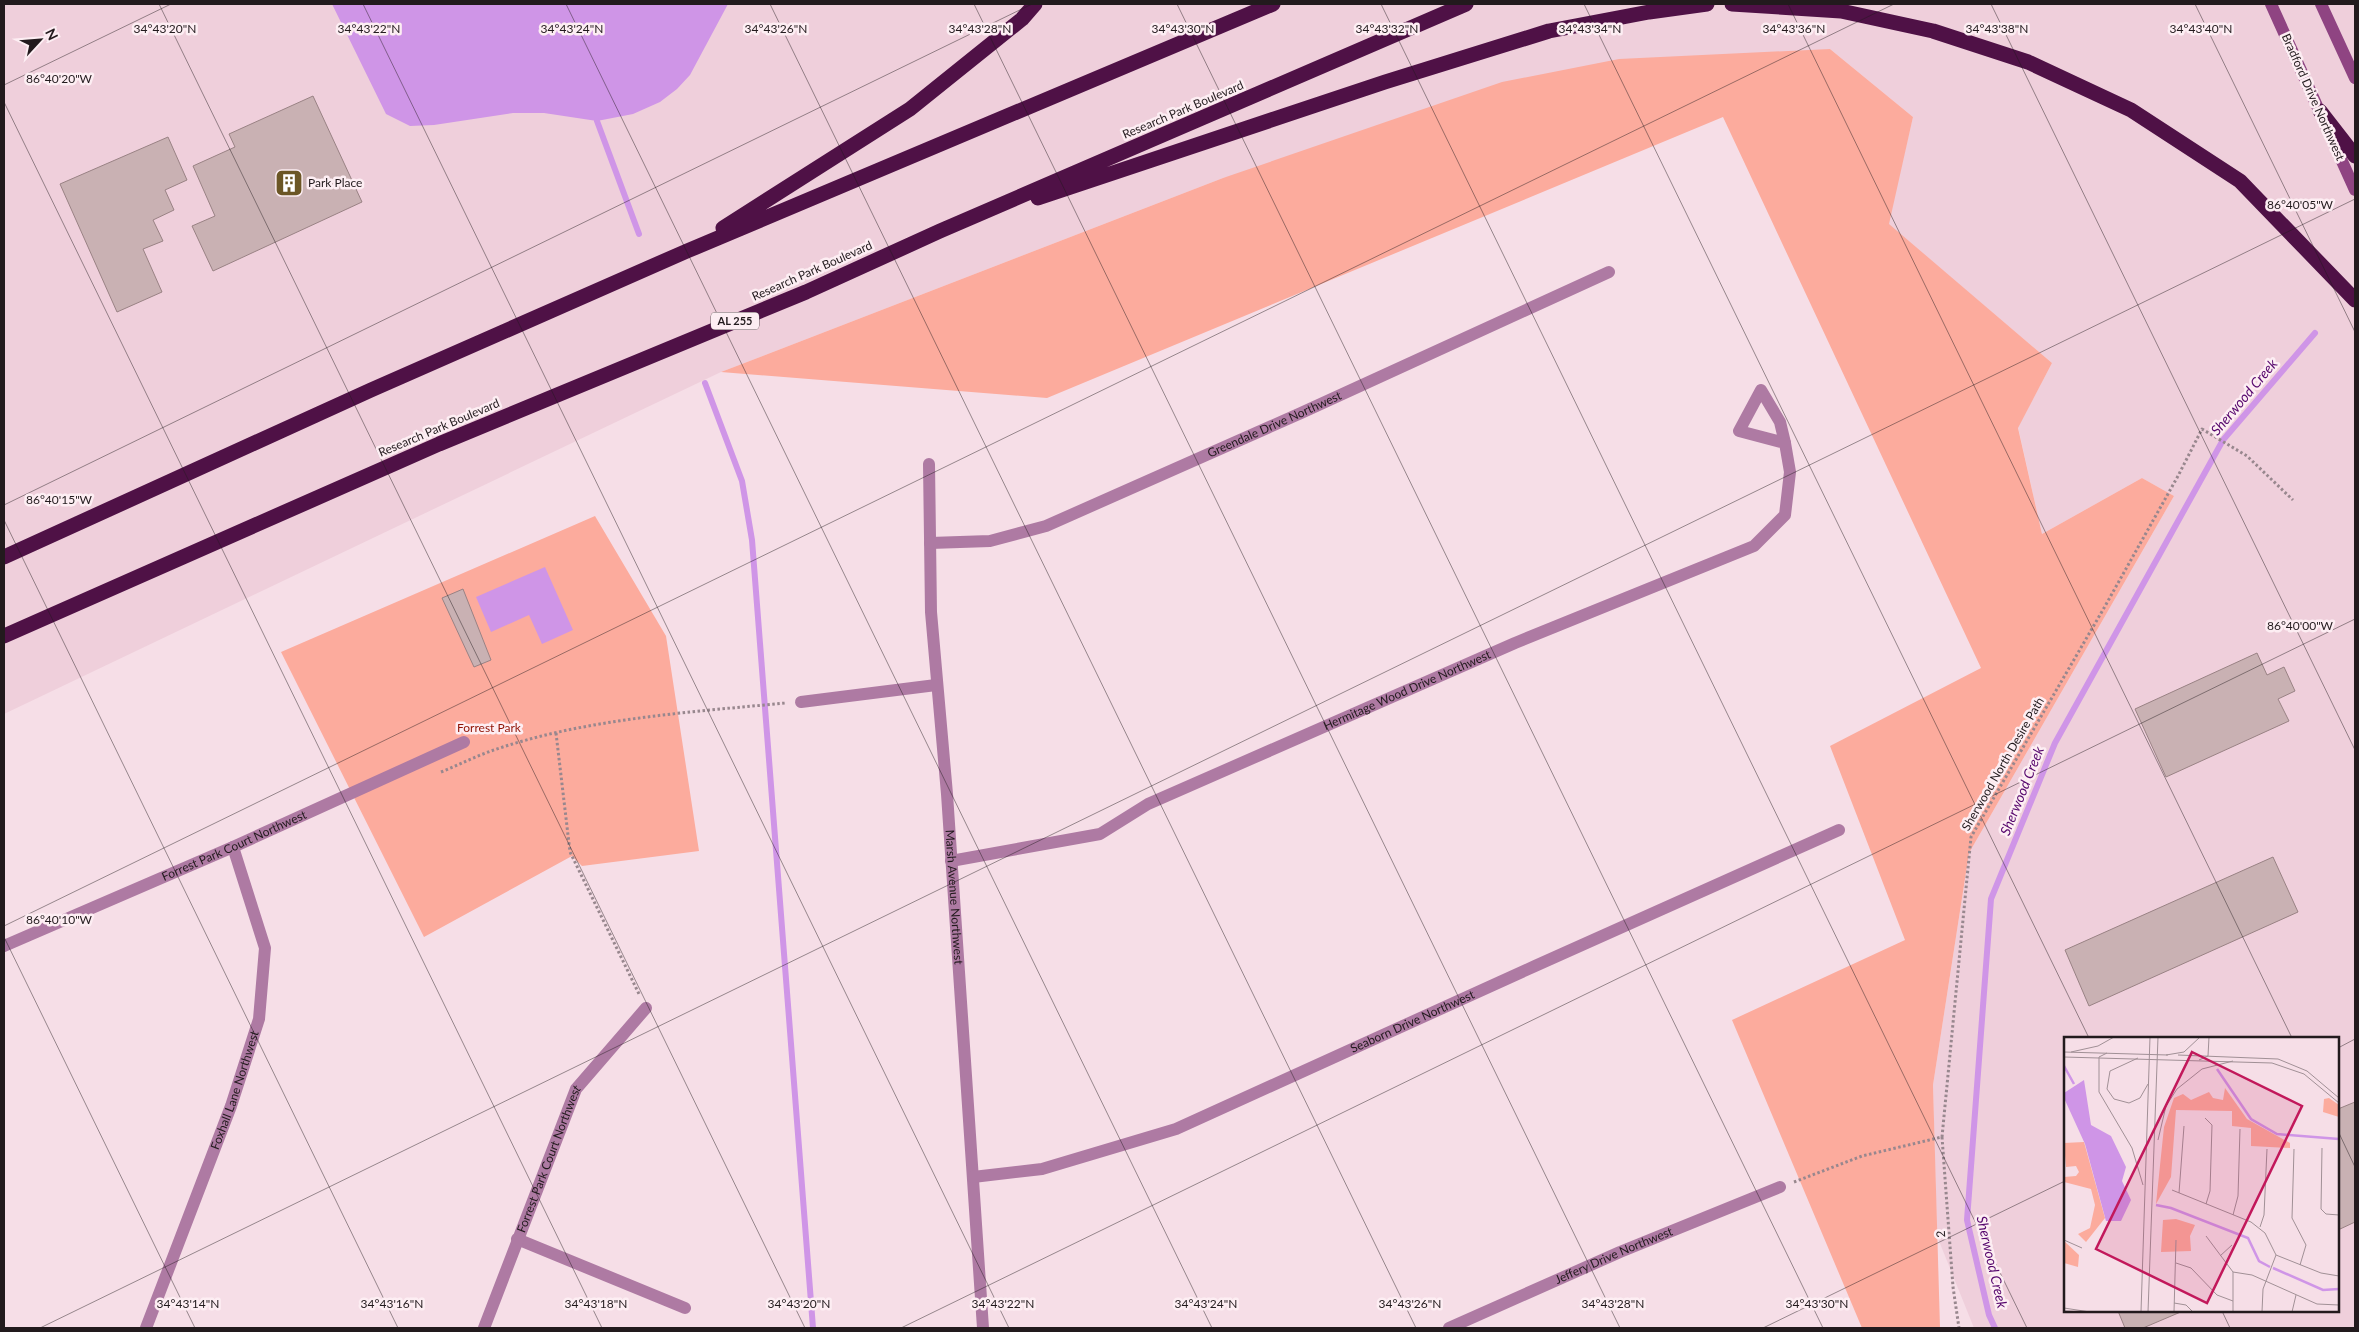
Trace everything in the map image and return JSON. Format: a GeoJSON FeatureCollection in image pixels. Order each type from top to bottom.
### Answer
{"type":"FeatureCollection","features":[{"type":"Feature","properties":{"kind":"highway"},"geometry":{"type":"LineString","coordinates":[[686,251],[910,109],[1022,19],[1035,4]]}},
{"type":"Feature","properties":{"kind":"highway"},"geometry":{"type":"LineString","coordinates":[[4,557],[372,390],[686,251],[1273,4]]}},
{"type":"Feature","properties":{"kind":"highway","name":"Research Park Boulevard"},"geometry":{"type":"LineString","coordinates":[[4,636],[439,444],[806,292],[940,231],[1466,4]]}},
{"type":"Feature","properties":{"kind":"highway"},"geometry":{"type":"LineString","coordinates":[[940,231],[1385,82],[1549,31],[1649,12],[1707,4]]}},
{"type":"Feature","properties":{"kind":"highway"},"geometry":{"type":"LineString","coordinates":[[1732,4],[1840,11],[1933,31],[2028,62],[2131,110],[2240,181],[2355,300]]}},
{"type":"Feature","properties":{"kind":"highway"},"geometry":{"type":"LineString","coordinates":[[2320,111],[2355,156]]}},
{"type":"Feature","properties":{"kind":"main road","name":"Bradford Drive Northwest"},"geometry":{"type":"LineString","coordinates":[[2271,4],[2355,190]]}},
{"type":"Feature","properties":{"kind":"main road"},"geometry":{"type":"LineString","coordinates":[[2322,4],[2355,78]]}},
{"type":"Feature","properties":{"kind":"street","name":"Greendale Drive Northwest"},"geometry":{"type":"LineString","coordinates":[[930,543],[990,541],[1046,526],[1292,417],[1609,272]]}},
{"type":"Feature","properties":{"kind":"street","name":"Hermitage Wood Drive Northwest"},"geometry":{"type":"LineString","coordinates":[[951,861],[1100,834],[1157,800],[1515,643],[1754,546],[1785,515],[1790,472],[1785,443]]}},
{"type":"Feature","properties":{"kind":"street","name":"Marsh Avenue Northwest"},"geometry":{"type":"LineString","coordinates":[[929,464],[931,612],[951,861],[984,1328]]}},
{"type":"Feature","properties":{"kind":"street"},"geometry":{"type":"LineString","coordinates":[[801,702],[936,686]]}},
{"type":"Feature","properties":{"kind":"street","name":"Forrest Park Court Northwest"},"geometry":{"type":"LineString","coordinates":[[4,946],[464,742]]}},
{"type":"Feature","properties":{"kind":"street","name":"Seaborn Drive Northwest"},"geometry":{"type":"LineString","coordinates":[[973,1177],[1042,1169],[1176,1129],[1839,830]]}},
{"type":"Feature","properties":{"kind":"street","name":"Foxhall Lane Northwest"},"geometry":{"type":"LineString","coordinates":[[146,1328],[231,1106],[259,1019],[265,948],[233,846]]}},
{"type":"Feature","properties":{"kind":"street","name":"Forrest Park Court Northwest"},"geometry":{"type":"LineString","coordinates":[[484,1328],[576,1089],[646,1008]]}},
{"type":"Feature","properties":{"kind":"street","name":"Jeffery Drive Northwest"},"geometry":{"type":"LineString","coordinates":[[1449,1328],[1620,1252],[1780,1187]]}},
{"type":"Feature","properties":{"kind":"street"},"geometry":{"type":"LineString","coordinates":[[518,1239],[686,1308]]}},
{"type":"Feature","properties":{"kind":"path","name":"Sherwood North Desire Path"},"geometry":{"type":"LineString","coordinates":[[1942,1137],[1970,837],[2108,600],[2178,476],[2202,429],[2212,433],[2247,456],[2293,500]]}},
{"type":"Feature","properties":{"kind":"path"},"geometry":{"type":"LineString","coordinates":[[437,774],[491,751],[556,733],[666,714],[778,704]]}},
{"type":"Feature","properties":{"kind":"path"},"geometry":{"type":"LineString","coordinates":[[556,733],[570,852],[646,1008]]}},
{"type":"Feature","properties":{"kind":"path"},"geometry":{"type":"LineString","coordinates":[[1780,1187],[1862,1156],[1942,1137]]}},
{"type":"Feature","properties":{"kind":"path","name":"2"},"geometry":{"type":"LineString","coordinates":[[1942,1137],[1953,1287],[1959,1328]]}},
{"type":"Feature","properties":{"kind":"shaded area"},"geometry":{"type":"Polygon","coordinates":[[[4,4],[2355,4],[2355,1328],[1974,1328],[1937,1236],[1933,1085],[1969,853],[2174,496],[2142,478],[2042,534],[2018,427],[2052,363],[1888,224],[1913,117],[1830,49],[1223,178],[721,372],[4,714],[4,4]]]}},
{"type":"Feature","properties":{"kind":"shaded area"},"geometry":{"type":"Polygon","coordinates":[[[332,4],[728,4],[690,75],[677,89],[660,102],[633,114],[597,121],[544,113],[513,113],[434,125],[410,126],[386,114],[332,4]]]}},
{"type":"Feature","properties":{"kind":"shaded area"},"geometry":{"type":"Polygon","coordinates":[[[545,567],[573,630],[542,644],[529,615],[491,632],[476,597],[545,567]]]}},
{"type":"Feature","properties":{"kind":"green space"},"geometry":{"type":"Polygon","coordinates":[[[1830,49],[1913,117],[1889,224],[2052,363],[2018,428],[2042,534],[2142,478],[2174,496],[1969,853],[1933,1085],[1940,1328],[1862,1328],[1732,1020],[1905,940],[1830,746],[1981,668],[1723,117],[1047,398],[721,372],[1223,178],[1502,82],[1619,59],[1830,49]]]}},
{"type":"Feature","properties":{"kind":"green space","name":"Forrest Park"},"geometry":{"type":"Polygon","coordinates":[[[595,516],[666,636],[699,851],[582,866],[572,856],[424,937],[281,652],[595,516]]]}},
{"type":"Feature","properties":{"kind":"building","name":"Park Place"},"geometry":{"type":"Polygon","coordinates":[[[313,96],[362,202],[213,271],[192,226],[215,216],[193,166],[235,147],[229,134],[313,96]]]}},
{"type":"Feature","properties":{"kind":"building"},"geometry":{"type":"Polygon","coordinates":[[[168,137],[187,180],[165,190],[174,210],[153,220],[163,241],[143,249],[162,292],[117,312],[60,184],[168,137]]]}},
{"type":"Feature","properties":{"kind":"building"},"geometry":{"type":"Polygon","coordinates":[[[463,589],[491,660],[474,667],[442,598],[463,589]]]}},
{"type":"Feature","properties":{"kind":"building"},"geometry":{"type":"Polygon","coordinates":[[[2257,653],[2267,675],[2284,667],[2295,691],[2278,699],[2289,721],[2166,777],[2135,709],[2257,653]]]}},
{"type":"Feature","properties":{"kind":"building"},"geometry":{"type":"Polygon","coordinates":[[[2273,857],[2298,912],[2089,1006],[2065,950],[2273,857]]]}},
{"type":"Feature","properties":{"kind":"building"},"geometry":{"type":"Polygon","coordinates":[[[2355,1102],[2355,1222],[2339,1230],[2339,1109],[2355,1102]]]}},
{"type":"Feature","properties":{"kind":"building"},"geometry":{"type":"Polygon","coordinates":[[[2118,1312],[2181,1312],[2143,1328],[2125,1328],[2118,1312]]]}},
{"type":"Feature","properties":{"kind":"waterway"},"geometry":{"type":"LineString","coordinates":[[597,121],[639,234]]}},
{"type":"Feature","properties":{"kind":"waterway","name":"Sherwood Creek"},"geometry":{"type":"LineString","coordinates":[[1995,1328],[1989,1315],[1967,1220],[1991,899],[2055,743],[2223,440],[2315,333]]}},
{"type":"Feature","properties":{"kind":"waterway"},"geometry":{"type":"LineString","coordinates":[[705,383],[742,481],[752,540],[813,1328]]}},
{"type":"Feature","properties":{"kind":"place","name":"Park Place"},"geometry":{"type":"Point","coordinates":[289,183]}}]}
